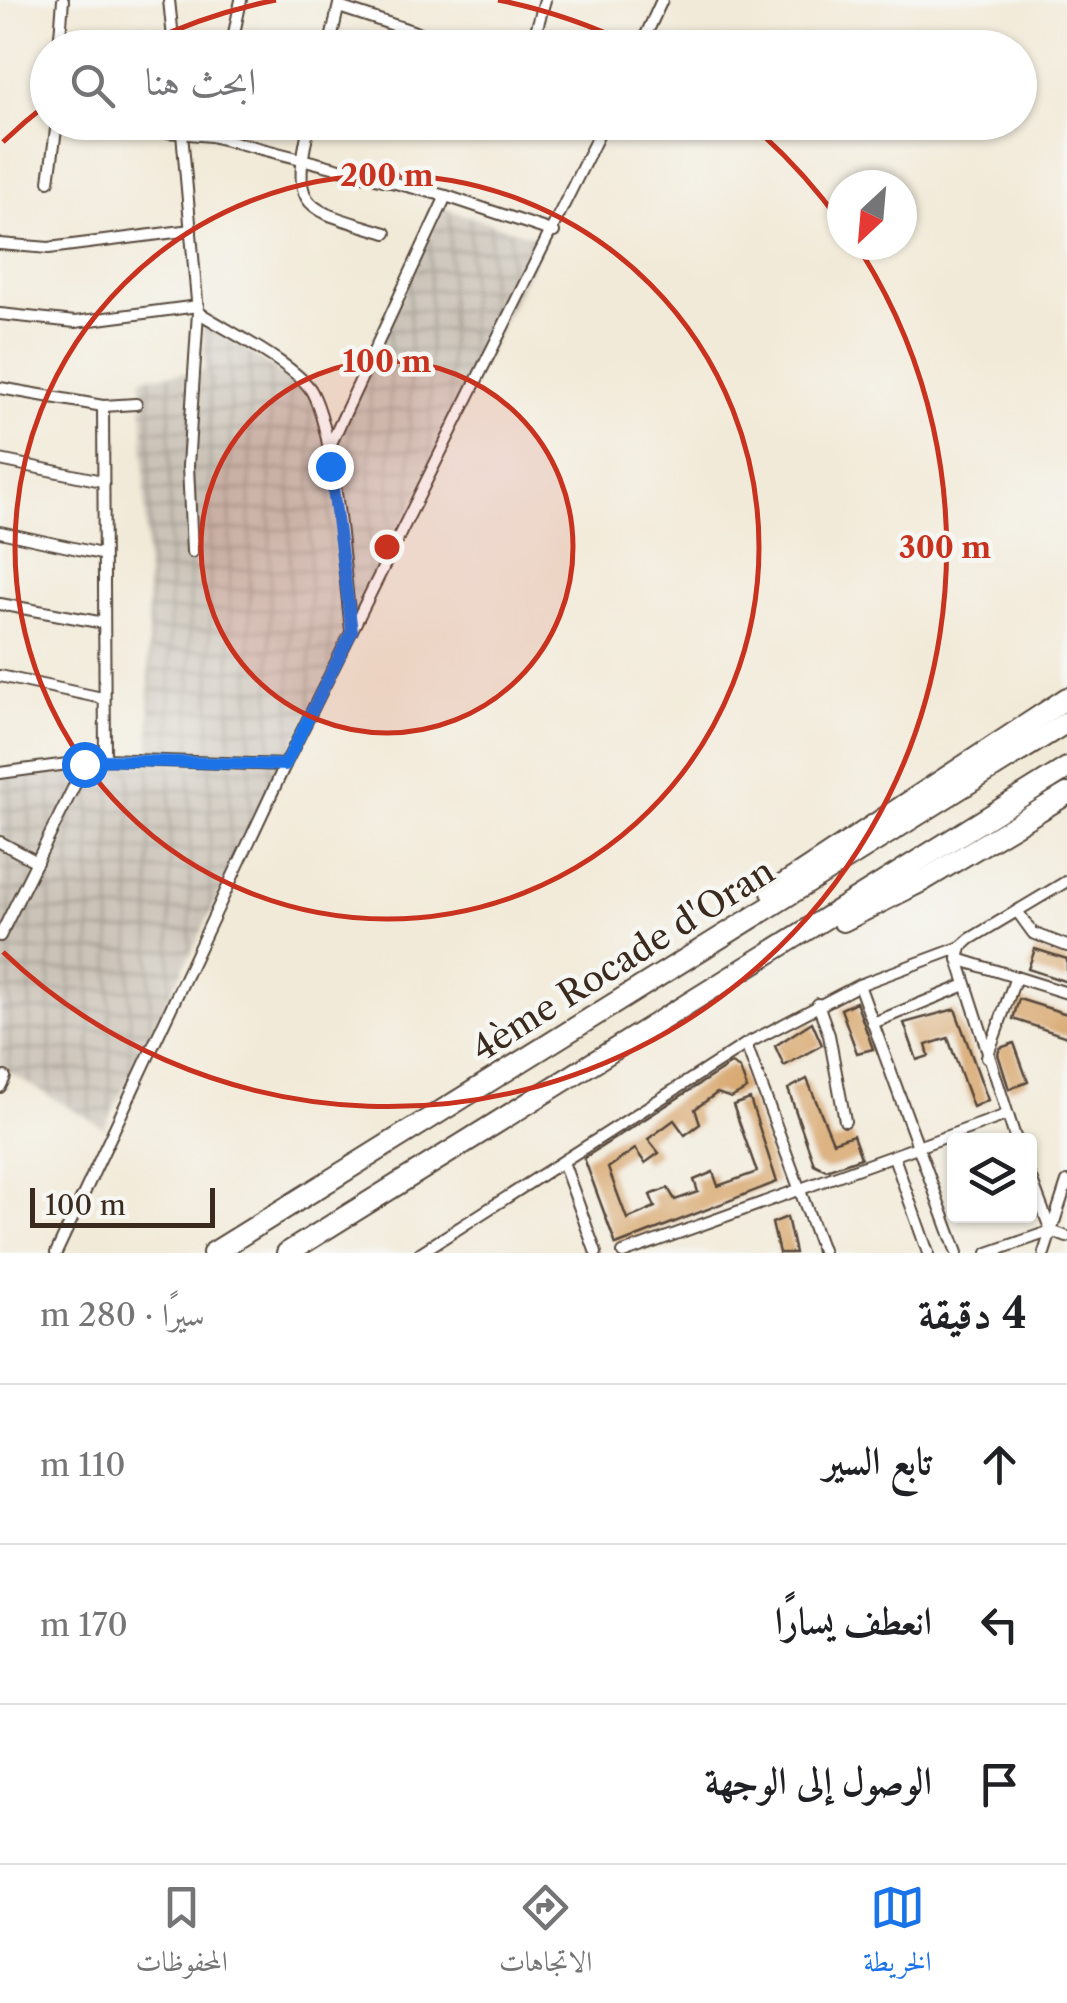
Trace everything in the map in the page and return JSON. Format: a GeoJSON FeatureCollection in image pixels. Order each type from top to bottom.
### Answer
{"type":"FeatureCollection","features":[{"type":"Feature","properties":{"kind":"highway"},"geometry":{"type":"LineString","coordinates":[[679,965],[830,851],[1067,698]]}},
{"type":"Feature","properties":{"kind":"highway","name":"4ème Rocade d'Oran"},"geometry":{"type":"LineString","coordinates":[[213,1253],[1067,722]]}},
{"type":"Feature","properties":{"kind":"highway","name":"4ème Rocade d'Oran"},"geometry":{"type":"LineString","coordinates":[[287,1253],[1067,768]]}},
{"type":"Feature","properties":{"kind":"highway"},"geometry":{"type":"LineString","coordinates":[[768,956],[880,904],[1067,794]]}},
{"type":"Feature","properties":{"kind":"street"},"geometry":{"type":"LineString","coordinates":[[60,30],[63,0]]}},
{"type":"Feature","properties":{"kind":"street"},"geometry":{"type":"LineString","coordinates":[[169,0],[172,30]]}},
{"type":"Feature","properties":{"kind":"street"},"geometry":{"type":"LineString","coordinates":[[235,30],[241,0]]}},
{"type":"Feature","properties":{"kind":"street"},"geometry":{"type":"LineString","coordinates":[[536,30],[545,0]]}},
{"type":"Feature","properties":{"kind":"street"},"geometry":{"type":"LineString","coordinates":[[648,30],[662,0]]}},
{"type":"Feature","properties":{"kind":"street"},"geometry":{"type":"LineString","coordinates":[[333,30],[340,3],[398,30]]}},
{"type":"Feature","properties":{"kind":"street"},"geometry":{"type":"LineString","coordinates":[[49,181],[55,140]]}},
{"type":"Feature","properties":{"kind":"street"},"geometry":{"type":"LineString","coordinates":[[182,140],[198,309],[188,466],[192,552]]}},
{"type":"Feature","properties":{"kind":"street"},"geometry":{"type":"LineString","coordinates":[[226,140],[446,196],[554,232]]}},
{"type":"Feature","properties":{"kind":"street"},"geometry":{"type":"LineString","coordinates":[[306,140],[301,160],[302,193],[308,203],[339,221],[386,233]]}},
{"type":"Feature","properties":{"kind":"street"},"geometry":{"type":"LineString","coordinates":[[56,1253],[285,765],[597,140]]}},
{"type":"Feature","properties":{"kind":"street"},"geometry":{"type":"LineString","coordinates":[[328,450],[446,196]]}},
{"type":"Feature","properties":{"kind":"street"},"geometry":{"type":"LineString","coordinates":[[0,244],[49,248],[191,230]]}},
{"type":"Feature","properties":{"kind":"street"},"geometry":{"type":"LineString","coordinates":[[0,314],[75,322],[198,309],[295,375],[312,392],[328,450],[352,631]]}},
{"type":"Feature","properties":{"kind":"street"},"geometry":{"type":"LineString","coordinates":[[0,388],[103,406],[136,404]]}},
{"type":"Feature","properties":{"kind":"street"},"geometry":{"type":"LineString","coordinates":[[103,406],[105,760]]}},
{"type":"Feature","properties":{"kind":"street"},"geometry":{"type":"LineString","coordinates":[[0,460],[102,481]]}},
{"type":"Feature","properties":{"kind":"street"},"geometry":{"type":"LineString","coordinates":[[0,532],[101,554]]}},
{"type":"Feature","properties":{"kind":"street"},"geometry":{"type":"LineString","coordinates":[[0,604],[104,623]]}},
{"type":"Feature","properties":{"kind":"street"},"geometry":{"type":"LineString","coordinates":[[0,676],[102,698]]}},
{"type":"Feature","properties":{"kind":"street"},"geometry":{"type":"LineString","coordinates":[[0,773],[105,760],[285,765]]}},
{"type":"Feature","properties":{"kind":"street"},"geometry":{"type":"LineString","coordinates":[[0,936],[84,764]]}},
{"type":"Feature","properties":{"kind":"street"},"geometry":{"type":"LineString","coordinates":[[0,842],[37,862]]}},
{"type":"Feature","properties":{"kind":"street"},"geometry":{"type":"LineString","coordinates":[[420,1253],[746,1044],[859,985],[959,953],[1017,911],[1067,882]]}},
{"type":"Feature","properties":{"kind":"street"},"geometry":{"type":"LineString","coordinates":[[1017,911],[1033,932],[1067,946]]}},
{"type":"Feature","properties":{"kind":"street"},"geometry":{"type":"LineString","coordinates":[[959,953],[1016,978],[1067,994]]}},
{"type":"Feature","properties":{"kind":"street"},"geometry":{"type":"LineString","coordinates":[[959,953],[963,986],[1013,1133]]}},
{"type":"Feature","properties":{"kind":"street"},"geometry":{"type":"LineString","coordinates":[[987,1058],[1016,978]]}},
{"type":"Feature","properties":{"kind":"street"},"geometry":{"type":"LineString","coordinates":[[859,985],[957,1253]]}},
{"type":"Feature","properties":{"kind":"street"},"geometry":{"type":"LineString","coordinates":[[873,1024],[963,986]]}},
{"type":"Feature","properties":{"kind":"street"},"geometry":{"type":"LineString","coordinates":[[818,1004],[829,1035],[845,1121]]}},
{"type":"Feature","properties":{"kind":"street"},"geometry":{"type":"LineString","coordinates":[[746,1044],[823,1253]]}},
{"type":"Feature","properties":{"kind":"street"},"geometry":{"type":"LineString","coordinates":[[622,1253],[1006,1115]]}},
{"type":"Feature","properties":{"kind":"street"},"geometry":{"type":"LineString","coordinates":[[894,1157],[928,1253]]}},
{"type":"Feature","properties":{"kind":"street"},"geometry":{"type":"LineString","coordinates":[[562,1162],[596,1253]]}},
{"type":"Feature","properties":{"kind":"street"},"geometry":{"type":"LineString","coordinates":[[1044,1253],[1067,1182]]}},
{"type":"Feature","properties":{"kind":"street"},"geometry":{"type":"LineString","coordinates":[[1037,1194],[1051,1231]]}},
{"type":"Feature","properties":{"kind":"street"},"geometry":{"type":"LineString","coordinates":[[988,1253],[1051,1231],[1067,1237]]}},
{"type":"Feature","properties":{"kind":"shaded area"},"geometry":{"type":"Polygon","coordinates":[[[443,208],[544,240],[104,1128],[0,1067],[0,771],[151,761],[142,377],[205,371],[202,321],[304,389],[319,409],[332,446],[443,208]]]}},
{"type":"Feature","properties":{"kind":"building"},"geometry":{"type":"Polygon","coordinates":[[[1035,949],[1067,959],[1067,982],[1028,969],[1035,949]]]}},
{"type":"Feature","properties":{"kind":"building"},"geometry":{"type":"Polygon","coordinates":[[[1019,999],[1067,1014],[1067,1037],[1013,1019],[1019,999]]]}},
{"type":"Feature","properties":{"kind":"building"},"geometry":{"type":"Polygon","coordinates":[[[856,1002],[873,1049],[857,1053],[841,1009],[856,1002]]]}},
{"type":"Feature","properties":{"kind":"building"},"geometry":{"type":"Polygon","coordinates":[[[955,1009],[988,1100],[973,1107],[948,1038],[926,1045],[929,1056],[917,1060],[904,1023],[955,1009]]]}},
{"type":"Feature","properties":{"kind":"building"},"geometry":{"type":"Polygon","coordinates":[[[812,1022],[822,1045],[784,1066],[775,1046],[812,1022]]]}},
{"type":"Feature","properties":{"kind":"building"},"geometry":{"type":"Polygon","coordinates":[[[1014,1043],[1028,1082],[1009,1089],[998,1054],[1000,1048],[1014,1043]]]}},
{"type":"Feature","properties":{"kind":"building"},"geometry":{"type":"Polygon","coordinates":[[[731,1064],[740,1069],[747,1089],[731,1098],[717,1093],[695,1109],[700,1124],[685,1135],[674,1120],[648,1139],[659,1153],[645,1163],[635,1149],[608,1168],[627,1219],[655,1207],[650,1195],[668,1188],[675,1200],[698,1192],[694,1180],[713,1172],[718,1186],[757,1172],[733,1105],[750,1099],[777,1182],[616,1245],[584,1158],[731,1064]]]}},
{"type":"Feature","properties":{"kind":"building"},"geometry":{"type":"Polygon","coordinates":[[[807,1079],[833,1142],[853,1135],[861,1158],[826,1170],[814,1164],[788,1089],[807,1079]]]}},
{"type":"Feature","properties":{"kind":"building"},"geometry":{"type":"Polygon","coordinates":[[[787,1217],[795,1253],[779,1253],[772,1223],[787,1217]]]}},
{"type":"Feature","properties":{"kind":"route"},"geometry":{"type":"LineString","coordinates":[[84,764],[105,760],[285,765],[352,631],[330,466]]}}]}
